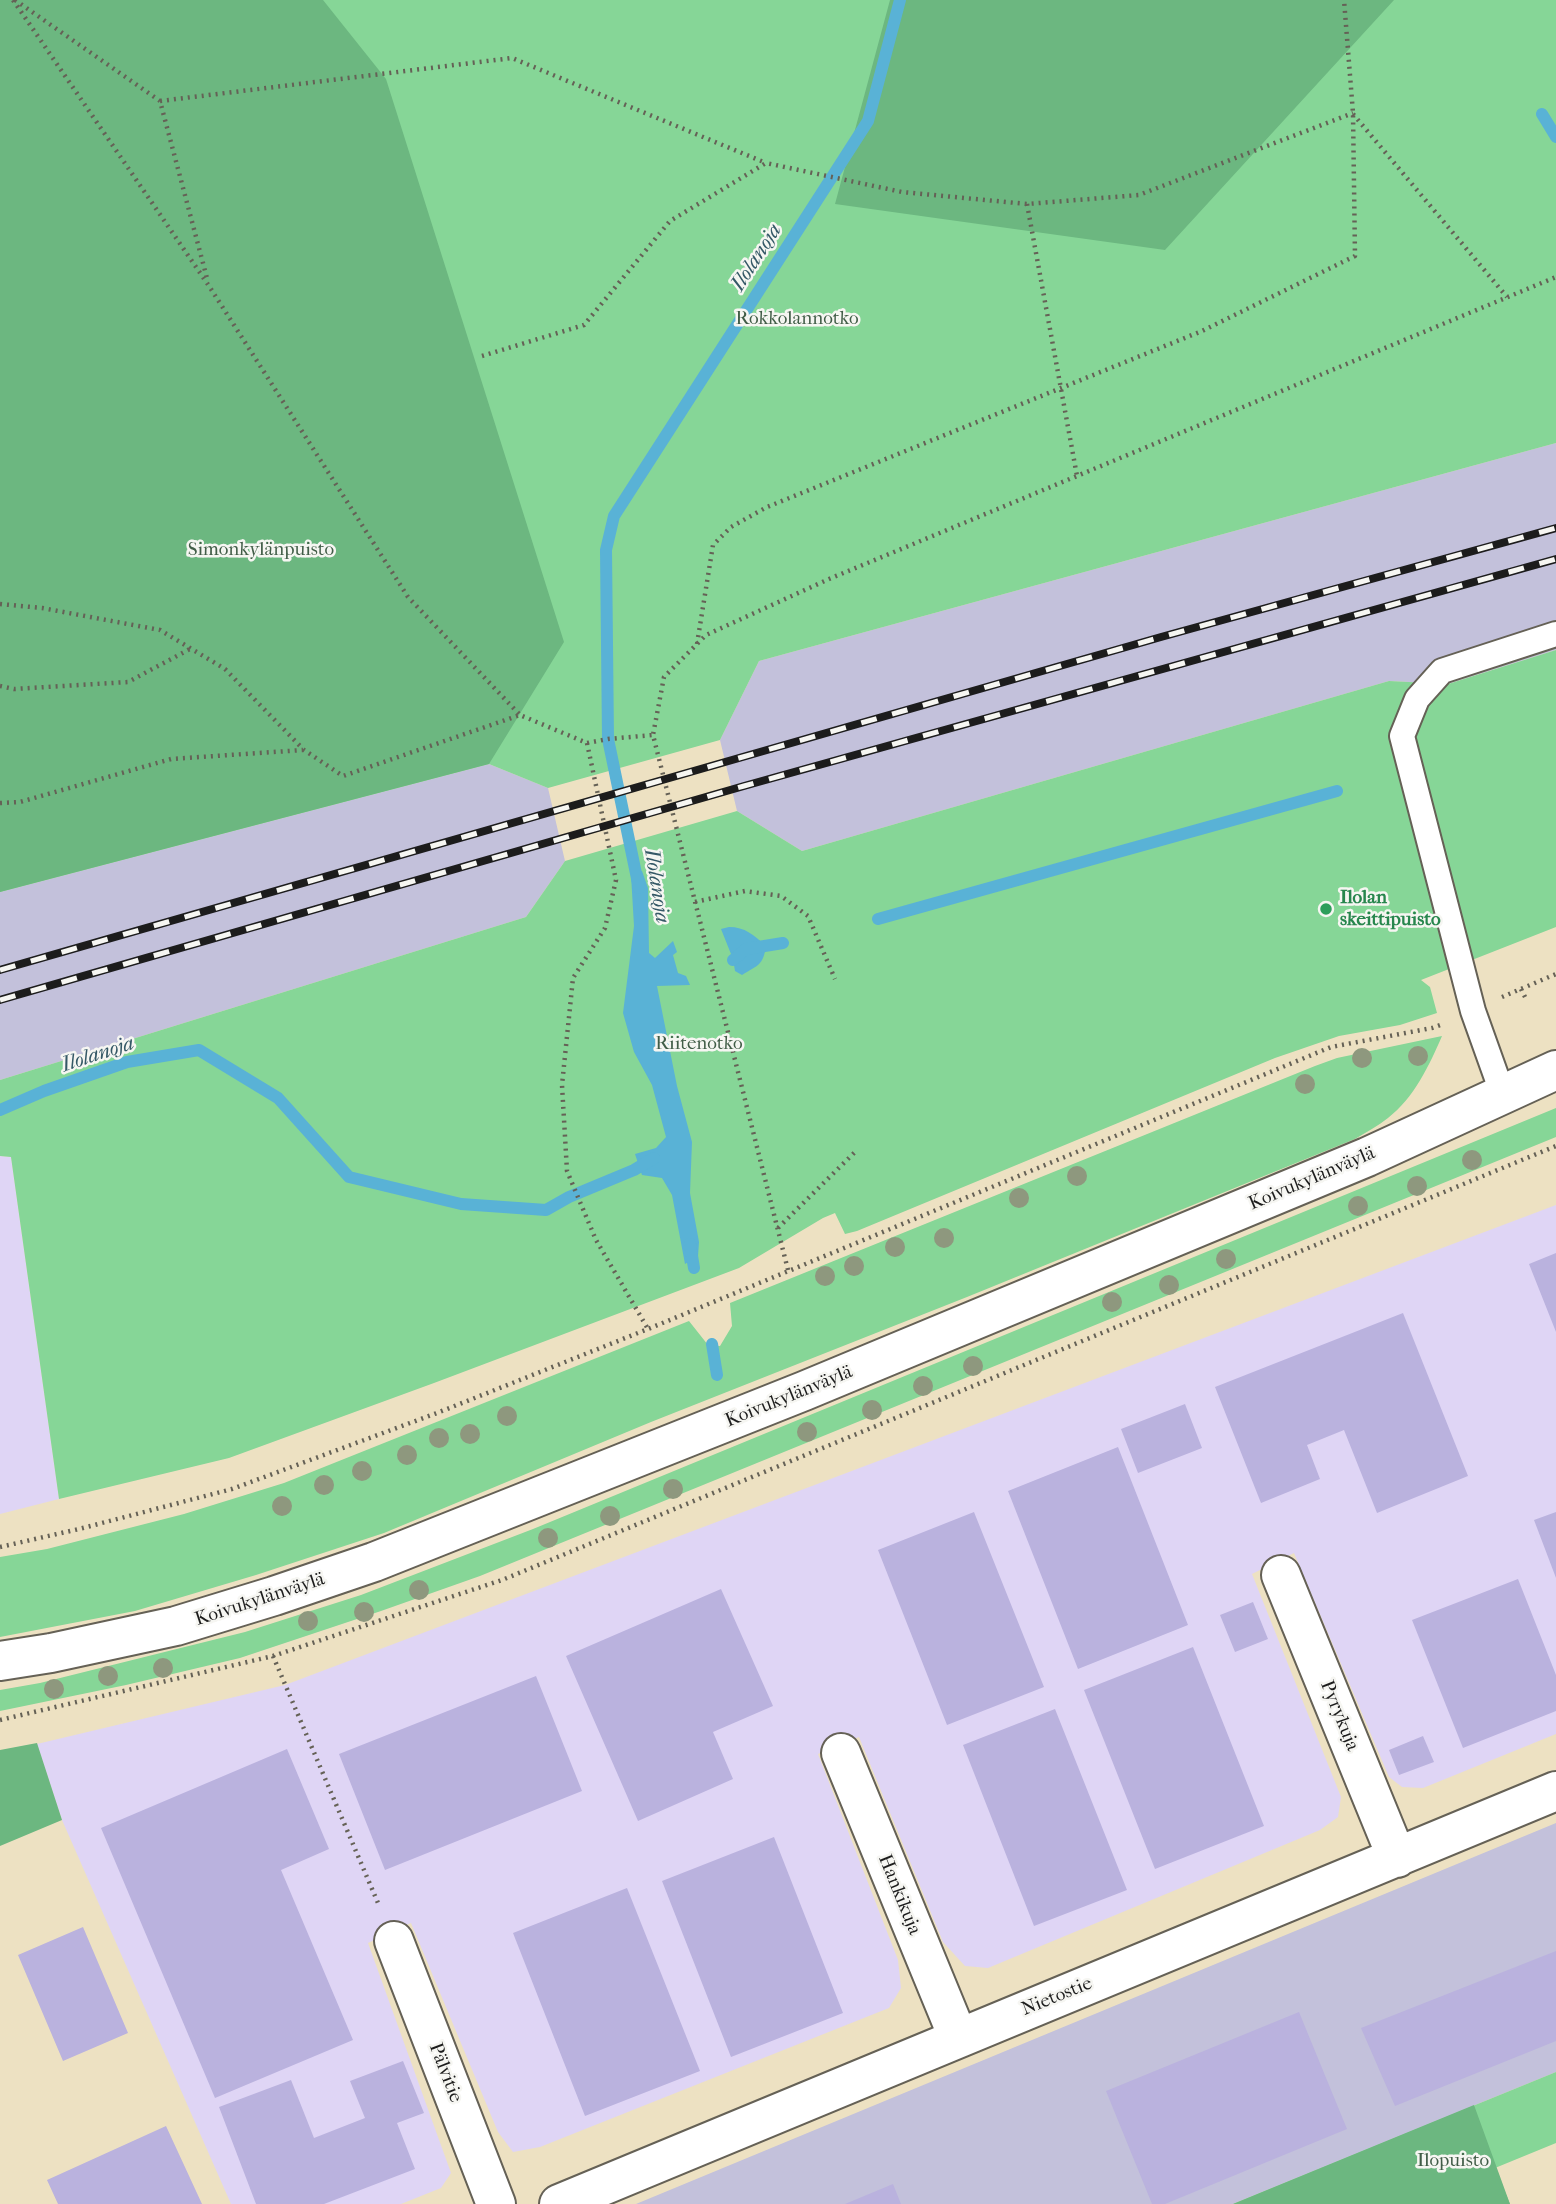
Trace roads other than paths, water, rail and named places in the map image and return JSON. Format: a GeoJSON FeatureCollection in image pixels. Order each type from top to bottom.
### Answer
{"type":"FeatureCollection","features":[{"type":"Feature","properties":{"kind":"street","name":"Koivukylänväylä"},"geometry":{"type":"LineString","coordinates":[[0,1661],[51,1653],[176,1626],[374,1562],[843,1375],[1367,1157],[1556,1070]]}},
{"type":"Feature","properties":{"kind":"street","name":"Pyrykuja"},"geometry":{"type":"LineString","coordinates":[[1281,1575],[1397,1858]]}},
{"type":"Feature","properties":{"kind":"street","name":"Hankikuja"},"geometry":{"type":"LineString","coordinates":[[841,1752],[958,2038]]}},
{"type":"Feature","properties":{"kind":"street","name":"Nietostie"},"geometry":{"type":"LineString","coordinates":[[559,2204],[1556,1791]]}},
{"type":"Feature","properties":{"kind":"street","name":"Pälvitie"},"geometry":{"type":"LineString","coordinates":[[394,1941],[496,2204]]}},
{"type":"Feature","properties":{"kind":"lane"},"geometry":{"type":"LineString","coordinates":[[1503,1094],[1473,1011],[1402,736],[1416,699],[1442,671],[1556,634]]}},
{"type":"Feature","properties":{"kind":"water"},"geometry":{"type":"Polygon","coordinates":[[[642,871],[648,888],[649,953],[655,958],[673,941],[677,952],[673,955],[678,973],[686,976],[690,985],[657,986],[677,1086],[692,1142],[690,1193],[699,1242],[698,1256],[685,1264],[672,1195],[662,1178],[642,1175],[635,1154],[656,1148],[666,1137],[652,1085],[634,1052],[623,1013],[634,926],[631,875],[642,871]]]}},
{"type":"Feature","properties":{"kind":"water"},"geometry":{"type":"Polygon","coordinates":[[[729,927],[749,932],[766,946],[761,961],[742,975],[735,971],[721,929],[729,927]]]}},
{"type":"Feature","properties":{"kind":"waterway","name":"Ilolanoja"},"geometry":{"type":"LineString","coordinates":[[639,888],[608,739],[606,550],[614,516],[868,121],[900,0]]}},
{"type":"Feature","properties":{"kind":"waterway"},"geometry":{"type":"LineString","coordinates":[[1542,114],[1556,137]]}},
{"type":"Feature","properties":{"kind":"waterway"},"geometry":{"type":"LineString","coordinates":[[878,919],[1337,791]]}},
{"type":"Feature","properties":{"kind":"waterway"},"geometry":{"type":"LineString","coordinates":[[733,960],[746,949],[783,943]]}},
{"type":"Feature","properties":{"kind":"waterway","name":"Ilolanoja"},"geometry":{"type":"LineString","coordinates":[[0,1110],[44,1091],[127,1062],[199,1050],[278,1098],[349,1177],[461,1204],[546,1210],[569,1197],[634,1170],[654,1158]]}},
{"type":"Feature","properties":{"kind":"waterway"},"geometry":{"type":"LineString","coordinates":[[690,1244],[694,1268]]}},
{"type":"Feature","properties":{"kind":"waterway"},"geometry":{"type":"LineString","coordinates":[[712,1344],[717,1375]]}},
{"type":"Feature","properties":{"kind":"railway"},"geometry":{"type":"LineString","coordinates":[[0,970],[1161,637],[1556,528]]}},
{"type":"Feature","properties":{"kind":"railway"},"geometry":{"type":"LineString","coordinates":[[0,1000],[744,786],[1556,559]]}},
{"type":"Feature","properties":{"kind":"place","name":"Ilolan skeittipuisto"},"geometry":{"type":"Point","coordinates":[1326,909]}},
{"type":"Feature","properties":{"kind":"park label","name":"Rokkolannotko"},"geometry":{"type":"Point","coordinates":[797,319]}},
{"type":"Feature","properties":{"kind":"park label","name":"Simonkylänpuisto"},"geometry":{"type":"Point","coordinates":[261,550]}},
{"type":"Feature","properties":{"kind":"park label","name":"Riitenotko"},"geometry":{"type":"Point","coordinates":[699,1044]}},
{"type":"Feature","properties":{"kind":"park label","name":"Ilopuisto"},"geometry":{"type":"Point","coordinates":[1453,2161]}}]}
